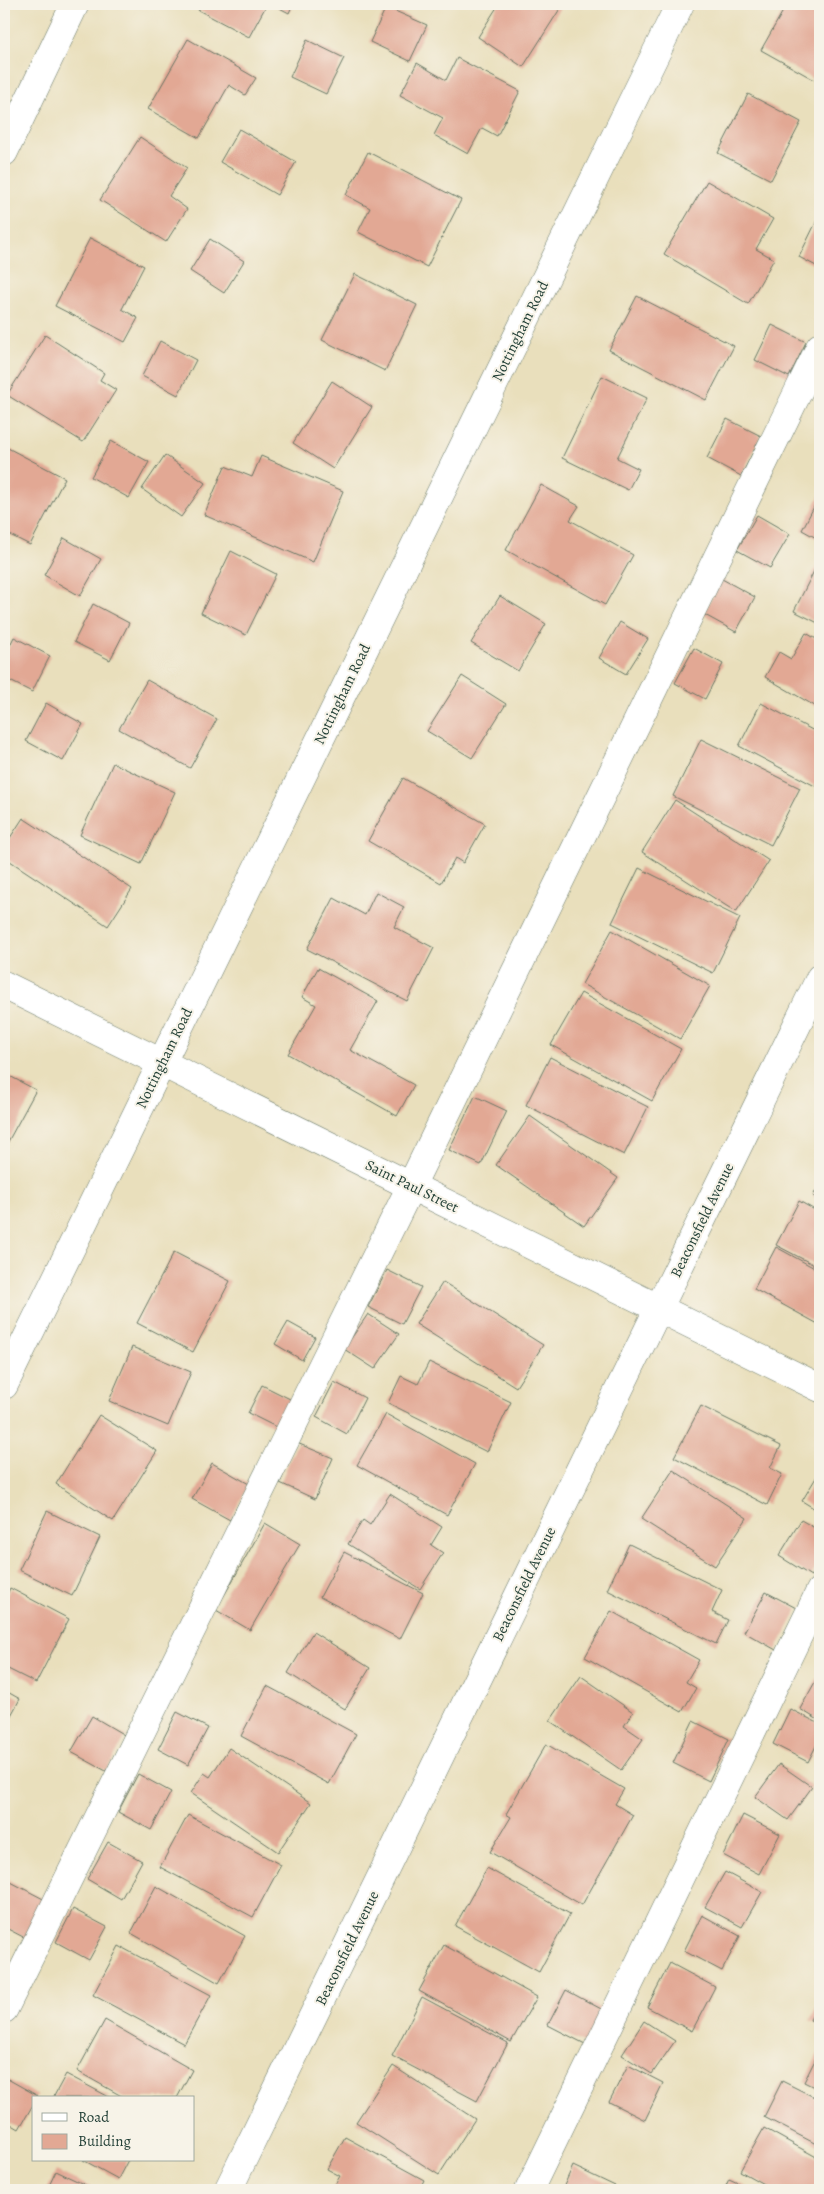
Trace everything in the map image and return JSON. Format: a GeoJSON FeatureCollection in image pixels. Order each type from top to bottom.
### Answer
{"type":"FeatureCollection","features":[{"type":"Feature","properties":{"kind":"street"},"geometry":{"type":"LineString","coordinates":[[4,152],[75,4]]}},
{"type":"Feature","properties":{"kind":"street","name":"Nottingham Road"},"geometry":{"type":"LineString","coordinates":[[4,1385],[680,4]]}},
{"type":"Feature","properties":{"kind":"street"},"geometry":{"type":"LineString","coordinates":[[4,2009],[411,1186],[820,347]]}},
{"type":"Feature","properties":{"kind":"street","name":"Beaconsfield Avenue"},"geometry":{"type":"LineString","coordinates":[[228,2190],[820,978]]}},
{"type":"Feature","properties":{"kind":"street","name":"Saint Paul Street"},"geometry":{"type":"LineString","coordinates":[[4,985],[820,1388]]}},
{"type":"Feature","properties":{"kind":"street"},"geometry":{"type":"LineString","coordinates":[[529,2190],[820,1591]]}},
{"type":"Feature","properties":{"kind":"building"},"geometry":{"type":"Polygon","coordinates":[[[201,4],[267,4],[249,37],[198,10],[201,4]]]}},
{"type":"Feature","properties":{"kind":"building"},"geometry":{"type":"Polygon","coordinates":[[[272,4],[293,4],[289,13],[272,4]]]}},
{"type":"Feature","properties":{"kind":"building"},"geometry":{"type":"Polygon","coordinates":[[[499,4],[563,4],[523,67],[478,37],[499,4]]]}},
{"type":"Feature","properties":{"kind":"building"},"geometry":{"type":"Polygon","coordinates":[[[787,4],[804,4],[820,13],[820,83],[761,50],[787,4]]]}},
{"type":"Feature","properties":{"kind":"building"},"geometry":{"type":"Polygon","coordinates":[[[386,7],[427,25],[410,61],[370,42],[386,7]]]}},
{"type":"Feature","properties":{"kind":"building"},"geometry":{"type":"Polygon","coordinates":[[[188,39],[256,78],[245,95],[229,85],[199,138],[148,109],[188,39]]]}},
{"type":"Feature","properties":{"kind":"building"},"geometry":{"type":"Polygon","coordinates":[[[307,40],[344,58],[326,94],[290,77],[307,40]]]}},
{"type":"Feature","properties":{"kind":"building"},"geometry":{"type":"Polygon","coordinates":[[[457,58],[520,91],[497,136],[482,128],[468,154],[434,135],[443,118],[400,95],[417,63],[446,80],[457,58]]]}},
{"type":"Feature","properties":{"kind":"building"},"geometry":{"type":"Polygon","coordinates":[[[748,94],[801,122],[771,180],[718,153],[748,94]]]}},
{"type":"Feature","properties":{"kind":"building"},"geometry":{"type":"Polygon","coordinates":[[[239,129],[296,162],[277,195],[220,162],[239,129]]]}},
{"type":"Feature","properties":{"kind":"building"},"geometry":{"type":"Polygon","coordinates":[[[140,137],[187,168],[169,196],[187,209],[166,242],[100,200],[140,137]]]}},
{"type":"Feature","properties":{"kind":"building"},"geometry":{"type":"Polygon","coordinates":[[[368,152],[461,200],[427,267],[358,232],[370,208],[346,195],[368,152]]]}},
{"type":"Feature","properties":{"kind":"building"},"geometry":{"type":"Polygon","coordinates":[[[707,181],[773,219],[756,249],[774,259],[748,304],[664,254],[707,181]]]}},
{"type":"Feature","properties":{"kind":"building"},"geometry":{"type":"Polygon","coordinates":[[[820,214],[820,268],[799,257],[820,214]]]}},
{"type":"Feature","properties":{"kind":"building"},"geometry":{"type":"Polygon","coordinates":[[[90,238],[144,266],[122,309],[138,318],[125,342],[55,306],[90,238]]]}},
{"type":"Feature","properties":{"kind":"building"},"geometry":{"type":"Polygon","coordinates":[[[210,239],[244,261],[224,293],[190,271],[210,239]]]}},
{"type":"Feature","properties":{"kind":"building"},"geometry":{"type":"Polygon","coordinates":[[[355,274],[417,305],[385,371],[322,340],[355,274]]]}},
{"type":"Feature","properties":{"kind":"building"},"geometry":{"type":"Polygon","coordinates":[[[637,296],[734,346],[706,400],[609,350],[637,296]]]}},
{"type":"Feature","properties":{"kind":"building"},"geometry":{"type":"Polygon","coordinates":[[[772,325],[806,342],[789,377],[755,360],[772,325]]]}},
{"type":"Feature","properties":{"kind":"building"},"geometry":{"type":"Polygon","coordinates":[[[45,335],[104,373],[100,380],[116,390],[83,442],[7,395],[45,335]]]}},
{"type":"Feature","properties":{"kind":"building"},"geometry":{"type":"Polygon","coordinates":[[[160,341],[196,360],[178,395],[142,376],[160,341]]]}},
{"type":"Feature","properties":{"kind":"building"},"geometry":{"type":"Polygon","coordinates":[[[602,376],[647,398],[617,458],[639,469],[628,490],[562,458],[602,376]]]}},
{"type":"Feature","properties":{"kind":"building"},"geometry":{"type":"Polygon","coordinates":[[[332,381],[372,407],[333,469],[293,443],[332,381]]]}},
{"type":"Feature","properties":{"kind":"building"},"geometry":{"type":"Polygon","coordinates":[[[727,419],[761,436],[741,476],[707,458],[727,419]]]}},
{"type":"Feature","properties":{"kind":"building"},"geometry":{"type":"Polygon","coordinates":[[[111,441],[149,462],[129,498],[91,477],[111,441]]]}},
{"type":"Feature","properties":{"kind":"building"},"geometry":{"type":"Polygon","coordinates":[[[4,446],[65,478],[30,545],[4,532],[4,446]]]}},
{"type":"Feature","properties":{"kind":"building"},"geometry":{"type":"Polygon","coordinates":[[[165,455],[205,483],[181,517],[142,489],[165,455]]]}},
{"type":"Feature","properties":{"kind":"building"},"geometry":{"type":"Polygon","coordinates":[[[261,456],[343,491],[313,562],[204,515],[225,466],[252,477],[261,456]]]}},
{"type":"Feature","properties":{"kind":"building"},"geometry":{"type":"Polygon","coordinates":[[[541,485],[579,506],[570,520],[633,555],[605,605],[506,550],[541,485]]]}},
{"type":"Feature","properties":{"kind":"building"},"geometry":{"type":"Polygon","coordinates":[[[820,495],[820,540],[802,530],[820,495]]]}},
{"type":"Feature","properties":{"kind":"building"},"geometry":{"type":"Polygon","coordinates":[[[757,515],[790,534],[770,568],[737,550],[757,515]]]}},
{"type":"Feature","properties":{"kind":"building"},"geometry":{"type":"Polygon","coordinates":[[[64,538],[101,559],[80,596],[44,575],[64,538]]]}},
{"type":"Feature","properties":{"kind":"building"},"geometry":{"type":"Polygon","coordinates":[[[231,551],[276,574],[246,635],[201,613],[231,551]]]}},
{"type":"Feature","properties":{"kind":"building"},"geometry":{"type":"Polygon","coordinates":[[[817,565],[820,566],[820,624],[794,611],[817,565]]]}},
{"type":"Feature","properties":{"kind":"building"},"geometry":{"type":"Polygon","coordinates":[[[722,579],[755,597],[736,632],[703,614],[722,579]]]}},
{"type":"Feature","properties":{"kind":"building"},"geometry":{"type":"Polygon","coordinates":[[[500,596],[546,624],[518,671],[471,643],[500,596]]]}},
{"type":"Feature","properties":{"kind":"building"},"geometry":{"type":"Polygon","coordinates":[[[93,604],[129,623],[110,660],[74,642],[93,604]]]}},
{"type":"Feature","properties":{"kind":"building"},"geometry":{"type":"Polygon","coordinates":[[[620,622],[648,639],[626,674],[599,658],[620,622]]]}},
{"type":"Feature","properties":{"kind":"building"},"geometry":{"type":"Polygon","coordinates":[[[806,633],[820,641],[820,709],[765,677],[779,652],[791,659],[806,633]]]}},
{"type":"Feature","properties":{"kind":"building"},"geometry":{"type":"Polygon","coordinates":[[[14,637],[50,656],[32,692],[4,678],[4,657],[14,637]]]}},
{"type":"Feature","properties":{"kind":"building"},"geometry":{"type":"Polygon","coordinates":[[[694,648],[723,664],[705,699],[675,683],[694,648]]]}},
{"type":"Feature","properties":{"kind":"building"},"geometry":{"type":"Polygon","coordinates":[[[462,676],[506,704],[472,758],[427,731],[462,676]]]}},
{"type":"Feature","properties":{"kind":"building"},"geometry":{"type":"Polygon","coordinates":[[[147,680],[217,719],[190,768],[119,729],[147,680]]]}},
{"type":"Feature","properties":{"kind":"building"},"geometry":{"type":"Polygon","coordinates":[[[46,703],[83,724],[63,761],[26,741],[46,703]]]}},
{"type":"Feature","properties":{"kind":"building"},"geometry":{"type":"Polygon","coordinates":[[[761,703],[820,734],[820,776],[815,786],[739,746],[761,703]]]}},
{"type":"Feature","properties":{"kind":"building"},"geometry":{"type":"Polygon","coordinates":[[[701,739],[800,788],[771,845],[673,796],[701,739]]]}},
{"type":"Feature","properties":{"kind":"building"},"geometry":{"type":"Polygon","coordinates":[[[113,763],[175,792],[141,864],[80,835],[113,763]]]}},
{"type":"Feature","properties":{"kind":"building"},"geometry":{"type":"Polygon","coordinates":[[[403,778],[485,824],[463,863],[455,858],[441,883],[368,841],[403,778]]]}},
{"type":"Feature","properties":{"kind":"building"},"geometry":{"type":"Polygon","coordinates":[[[675,800],[769,861],[736,912],[642,852],[675,800]]]}},
{"type":"Feature","properties":{"kind":"building"},"geometry":{"type":"Polygon","coordinates":[[[23,818],[132,889],[108,926],[4,857],[4,847],[23,818]]]}},
{"type":"Feature","properties":{"kind":"building"},"geometry":{"type":"Polygon","coordinates":[[[639,868],[740,918],[713,973],[612,923],[639,868]]]}},
{"type":"Feature","properties":{"kind":"building"},"geometry":{"type":"Polygon","coordinates":[[[376,892],[404,907],[394,927],[434,948],[407,1001],[307,949],[334,898],[365,915],[376,892]]]}},
{"type":"Feature","properties":{"kind":"building"},"geometry":{"type":"Polygon","coordinates":[[[612,930],[710,986],[680,1039],[582,984],[612,930]]]}},
{"type":"Feature","properties":{"kind":"building"},"geometry":{"type":"Polygon","coordinates":[[[318,968],[378,1001],[350,1050],[414,1085],[397,1116],[288,1054],[316,1005],[302,997],[318,968]]]}},
{"type":"Feature","properties":{"kind":"building"},"geometry":{"type":"Polygon","coordinates":[[[581,993],[681,1049],[652,1101],[551,1045],[581,993]]]}},
{"type":"Feature","properties":{"kind":"building"},"geometry":{"type":"Polygon","coordinates":[[[550,1057],[648,1107],[624,1155],[526,1105],[550,1057]]]}},
{"type":"Feature","properties":{"kind":"building"},"geometry":{"type":"Polygon","coordinates":[[[4,1073],[36,1090],[4,1149],[4,1073]]]}},
{"type":"Feature","properties":{"kind":"building"},"geometry":{"type":"Polygon","coordinates":[[[475,1096],[507,1111],[481,1165],[449,1150],[475,1096]]]}},
{"type":"Feature","properties":{"kind":"building"},"geometry":{"type":"Polygon","coordinates":[[[530,1116],[618,1178],[584,1226],[496,1165],[530,1116]]]}},
{"type":"Feature","properties":{"kind":"building"},"geometry":{"type":"Polygon","coordinates":[[[820,1183],[820,1200],[813,1196],[820,1183]]]}},
{"type":"Feature","properties":{"kind":"building"},"geometry":{"type":"Polygon","coordinates":[[[799,1201],[820,1213],[820,1268],[776,1245],[799,1201]]]}},
{"type":"Feature","properties":{"kind":"building"},"geometry":{"type":"Polygon","coordinates":[[[776,1247],[820,1271],[820,1325],[754,1289],[776,1247]]]}},
{"type":"Feature","properties":{"kind":"building"},"geometry":{"type":"Polygon","coordinates":[[[174,1252],[230,1281],[193,1352],[137,1323],[174,1252]]]}},
{"type":"Feature","properties":{"kind":"building"},"geometry":{"type":"Polygon","coordinates":[[[387,1270],[421,1287],[402,1324],[368,1307],[387,1270]]]}},
{"type":"Feature","properties":{"kind":"building"},"geometry":{"type":"Polygon","coordinates":[[[443,1282],[543,1345],[516,1387],[416,1324],[443,1282]]]}},
{"type":"Feature","properties":{"kind":"building"},"geometry":{"type":"Polygon","coordinates":[[[368,1314],[399,1334],[375,1369],[344,1349],[368,1314]]]}},
{"type":"Feature","properties":{"kind":"building"},"geometry":{"type":"Polygon","coordinates":[[[288,1322],[315,1337],[302,1360],[275,1344],[288,1322]]]}},
{"type":"Feature","properties":{"kind":"building"},"geometry":{"type":"Polygon","coordinates":[[[132,1347],[191,1372],[168,1426],[109,1401],[132,1347]]]}},
{"type":"Feature","properties":{"kind":"building"},"geometry":{"type":"Polygon","coordinates":[[[429,1362],[511,1402],[487,1452],[388,1403],[401,1376],[418,1384],[429,1362]]]}},
{"type":"Feature","properties":{"kind":"building"},"geometry":{"type":"Polygon","coordinates":[[[334,1382],[365,1398],[347,1434],[316,1417],[334,1382]]]}},
{"type":"Feature","properties":{"kind":"building"},"geometry":{"type":"Polygon","coordinates":[[[262,1385],[296,1402],[282,1430],[248,1413],[262,1385]]]}},
{"type":"Feature","properties":{"kind":"building"},"geometry":{"type":"Polygon","coordinates":[[[701,1406],[781,1446],[770,1468],[782,1474],[767,1505],[674,1457],[701,1406]]]}},
{"type":"Feature","properties":{"kind":"building"},"geometry":{"type":"Polygon","coordinates":[[[386,1414],[475,1464],[447,1515],[357,1465],[386,1414]]]}},
{"type":"Feature","properties":{"kind":"building"},"geometry":{"type":"Polygon","coordinates":[[[99,1415],[157,1451],[113,1521],[56,1484],[99,1415]]]}},
{"type":"Feature","properties":{"kind":"building"},"geometry":{"type":"Polygon","coordinates":[[[297,1443],[333,1458],[315,1499],[280,1483],[297,1443]]]}},
{"type":"Feature","properties":{"kind":"building"},"geometry":{"type":"Polygon","coordinates":[[[212,1463],[249,1484],[230,1520],[192,1499],[212,1463]]]}},
{"type":"Feature","properties":{"kind":"building"},"geometry":{"type":"Polygon","coordinates":[[[673,1470],[747,1518],[715,1566],[641,1519],[673,1470]]]}},
{"type":"Feature","properties":{"kind":"building"},"geometry":{"type":"Polygon","coordinates":[[[820,1471],[820,1512],[802,1501],[820,1471]]]}},
{"type":"Feature","properties":{"kind":"building"},"geometry":{"type":"Polygon","coordinates":[[[390,1494],[442,1527],[431,1545],[443,1553],[420,1589],[348,1544],[363,1520],[370,1525],[390,1494]]]}},
{"type":"Feature","properties":{"kind":"building"},"geometry":{"type":"Polygon","coordinates":[[[47,1511],[100,1537],[72,1596],[19,1570],[47,1511]]]}},
{"type":"Feature","properties":{"kind":"building"},"geometry":{"type":"Polygon","coordinates":[[[801,1520],[820,1531],[820,1560],[811,1576],[779,1556],[801,1520]]]}},
{"type":"Feature","properties":{"kind":"building"},"geometry":{"type":"Polygon","coordinates":[[[265,1523],[300,1544],[250,1630],[216,1610],[265,1523]]]}},
{"type":"Feature","properties":{"kind":"building"},"geometry":{"type":"Polygon","coordinates":[[[629,1544],[722,1590],[712,1612],[728,1620],[716,1644],[607,1590],[629,1544]]]}},
{"type":"Feature","properties":{"kind":"building"},"geometry":{"type":"Polygon","coordinates":[[[344,1552],[423,1593],[400,1639],[320,1597],[344,1552]]]}},
{"type":"Feature","properties":{"kind":"building"},"geometry":{"type":"Polygon","coordinates":[[[10,1588],[69,1619],[36,1683],[4,1667],[4,1601],[10,1588]]]}},
{"type":"Feature","properties":{"kind":"building"},"geometry":{"type":"Polygon","coordinates":[[[766,1592],[798,1609],[776,1650],[744,1632],[766,1592]]]}},
{"type":"Feature","properties":{"kind":"building"},"geometry":{"type":"Polygon","coordinates":[[[611,1611],[699,1660],[686,1682],[696,1688],[682,1712],[585,1657],[611,1611]]]}},
{"type":"Feature","properties":{"kind":"building"},"geometry":{"type":"Polygon","coordinates":[[[313,1632],[370,1668],[345,1709],[288,1673],[313,1632]]]}},
{"type":"Feature","properties":{"kind":"building"},"geometry":{"type":"Polygon","coordinates":[[[820,1673],[820,1721],[800,1709],[820,1673]]]}},
{"type":"Feature","properties":{"kind":"building"},"geometry":{"type":"Polygon","coordinates":[[[581,1676],[633,1712],[624,1726],[643,1739],[621,1770],[550,1721],[581,1676]]]}},
{"type":"Feature","properties":{"kind":"building"},"geometry":{"type":"Polygon","coordinates":[[[267,1686],[356,1734],[329,1784],[241,1736],[267,1686]]]}},
{"type":"Feature","properties":{"kind":"building"},"geometry":{"type":"Polygon","coordinates":[[[4,1690],[20,1699],[4,1728],[4,1690]]]}},
{"type":"Feature","properties":{"kind":"building"},"geometry":{"type":"Polygon","coordinates":[[[790,1709],[820,1724],[820,1738],[808,1762],[773,1744],[790,1709]]]}},
{"type":"Feature","properties":{"kind":"building"},"geometry":{"type":"Polygon","coordinates":[[[177,1712],[208,1728],[188,1765],[158,1749],[177,1712]]]}},
{"type":"Feature","properties":{"kind":"building"},"geometry":{"type":"Polygon","coordinates":[[[92,1716],[126,1736],[106,1771],[71,1752],[92,1716]]]}},
{"type":"Feature","properties":{"kind":"building"},"geometry":{"type":"Polygon","coordinates":[[[693,1721],[729,1739],[709,1781],[673,1763],[693,1721]]]}},
{"type":"Feature","properties":{"kind":"building"},"geometry":{"type":"Polygon","coordinates":[[[546,1744],[624,1789],[615,1804],[633,1815],[582,1905],[490,1852],[511,1817],[506,1814],[546,1744]]]}},
{"type":"Feature","properties":{"kind":"building"},"geometry":{"type":"Polygon","coordinates":[[[229,1748],[311,1803],[278,1852],[191,1793],[204,1773],[210,1777],[229,1748]]]}},
{"type":"Feature","properties":{"kind":"building"},"geometry":{"type":"Polygon","coordinates":[[[779,1764],[812,1787],[788,1820],[755,1797],[779,1764]]]}},
{"type":"Feature","properties":{"kind":"building"},"geometry":{"type":"Polygon","coordinates":[[[138,1774],[171,1792],[151,1830],[118,1812],[138,1774]]]}},
{"type":"Feature","properties":{"kind":"building"},"geometry":{"type":"Polygon","coordinates":[[[188,1815],[281,1865],[253,1917],[160,1867],[188,1815]]]}},
{"type":"Feature","properties":{"kind":"building"},"geometry":{"type":"Polygon","coordinates":[[[743,1815],[780,1834],[759,1874],[723,1855],[743,1815]]]}},
{"type":"Feature","properties":{"kind":"building"},"geometry":{"type":"Polygon","coordinates":[[[108,1842],[142,1861],[121,1899],[87,1879],[108,1842]]]}},
{"type":"Feature","properties":{"kind":"building"},"geometry":{"type":"Polygon","coordinates":[[[487,1868],[570,1914],[539,1972],[455,1926],[487,1868]]]}},
{"type":"Feature","properties":{"kind":"building"},"geometry":{"type":"Polygon","coordinates":[[[725,1872],[762,1892],[742,1927],[705,1907],[725,1872]]]}},
{"type":"Feature","properties":{"kind":"building"},"geometry":{"type":"Polygon","coordinates":[[[7,1880],[49,1902],[29,1940],[4,1927],[4,1887],[7,1880]]]}},
{"type":"Feature","properties":{"kind":"building"},"geometry":{"type":"Polygon","coordinates":[[[156,1886],[245,1936],[219,1983],[131,1933],[156,1886]]]}},
{"type":"Feature","properties":{"kind":"building"},"geometry":{"type":"Polygon","coordinates":[[[73,1909],[107,1927],[89,1960],[56,1942],[73,1909]]]}},
{"type":"Feature","properties":{"kind":"building"},"geometry":{"type":"Polygon","coordinates":[[[702,1915],[740,1936],[722,1971],[684,1951],[702,1915]]]}},
{"type":"Feature","properties":{"kind":"building"},"geometry":{"type":"Polygon","coordinates":[[[444,1945],[537,1997],[511,2042],[419,1991],[444,1945]]]}},
{"type":"Feature","properties":{"kind":"building"},"geometry":{"type":"Polygon","coordinates":[[[119,1946],[211,1995],[184,2044],[93,1995],[119,1946]]]}},
{"type":"Feature","properties":{"kind":"building"},"geometry":{"type":"Polygon","coordinates":[[[670,1963],[715,1987],[692,2031],[647,2007],[670,1963]]]}},
{"type":"Feature","properties":{"kind":"building"},"geometry":{"type":"Polygon","coordinates":[[[566,1990],[603,2010],[585,2044],[548,2025],[566,1990]]]}},
{"type":"Feature","properties":{"kind":"building"},"geometry":{"type":"Polygon","coordinates":[[[422,1997],[508,2043],[477,2101],[392,2056],[422,1997]]]}},
{"type":"Feature","properties":{"kind":"building"},"geometry":{"type":"Polygon","coordinates":[[[820,2000],[820,2025],[810,2020],[820,2000]]]}},
{"type":"Feature","properties":{"kind":"building"},"geometry":{"type":"Polygon","coordinates":[[[105,2020],[192,2070],[178,2096],[121,2096],[77,2071],[105,2020]]]}},
{"type":"Feature","properties":{"kind":"building"},"geometry":{"type":"Polygon","coordinates":[[[644,2021],[675,2041],[652,2074],[622,2055],[644,2021]]]}},
{"type":"Feature","properties":{"kind":"building"},"geometry":{"type":"Polygon","coordinates":[[[820,2050],[820,2090],[804,2082],[820,2050]]]}},
{"type":"Feature","properties":{"kind":"building"},"geometry":{"type":"Polygon","coordinates":[[[628,2065],[663,2083],[645,2120],[609,2102],[628,2065]]]}},
{"type":"Feature","properties":{"kind":"building"},"geometry":{"type":"Polygon","coordinates":[[[393,2066],[475,2119],[439,2175],[356,2122],[393,2066]]]}},
{"type":"Feature","properties":{"kind":"building"},"geometry":{"type":"Polygon","coordinates":[[[66,2074],[107,2096],[54,2096],[66,2074]]]}},
{"type":"Feature","properties":{"kind":"building"},"geometry":{"type":"Polygon","coordinates":[[[4,2077],[38,2096],[32,2096],[32,2106],[19,2129],[9,2123],[4,2132],[4,2077]]]}},
{"type":"Feature","properties":{"kind":"building"},"geometry":{"type":"Polygon","coordinates":[[[782,2081],[820,2100],[820,2146],[764,2117],[782,2081]]]}},
{"type":"Feature","properties":{"kind":"building"},"geometry":{"type":"Polygon","coordinates":[[[764,2128],[820,2159],[820,2190],[774,2190],[740,2171],[764,2128]]]}},
{"type":"Feature","properties":{"kind":"building"},"geometry":{"type":"Polygon","coordinates":[[[345,2137],[424,2180],[419,2190],[332,2190],[340,2176],[327,2169],[345,2137]]]}},
{"type":"Feature","properties":{"kind":"building"},"geometry":{"type":"Polygon","coordinates":[[[87,2162],[127,2162],[118,2179],[87,2162]]]}},
{"type":"Feature","properties":{"kind":"building"},"geometry":{"type":"Polygon","coordinates":[[[573,2166],[615,2186],[613,2190],[562,2190],[573,2166]]]}},
{"type":"Feature","properties":{"kind":"building"},"geometry":{"type":"Polygon","coordinates":[[[56,2171],[96,2190],[47,2190],[56,2171]]]}},
{"type":"Feature","properties":{"kind":"building"},"geometry":{"type":"Polygon","coordinates":[[[729,2179],[753,2190],[724,2190],[729,2179]]]}}]}
